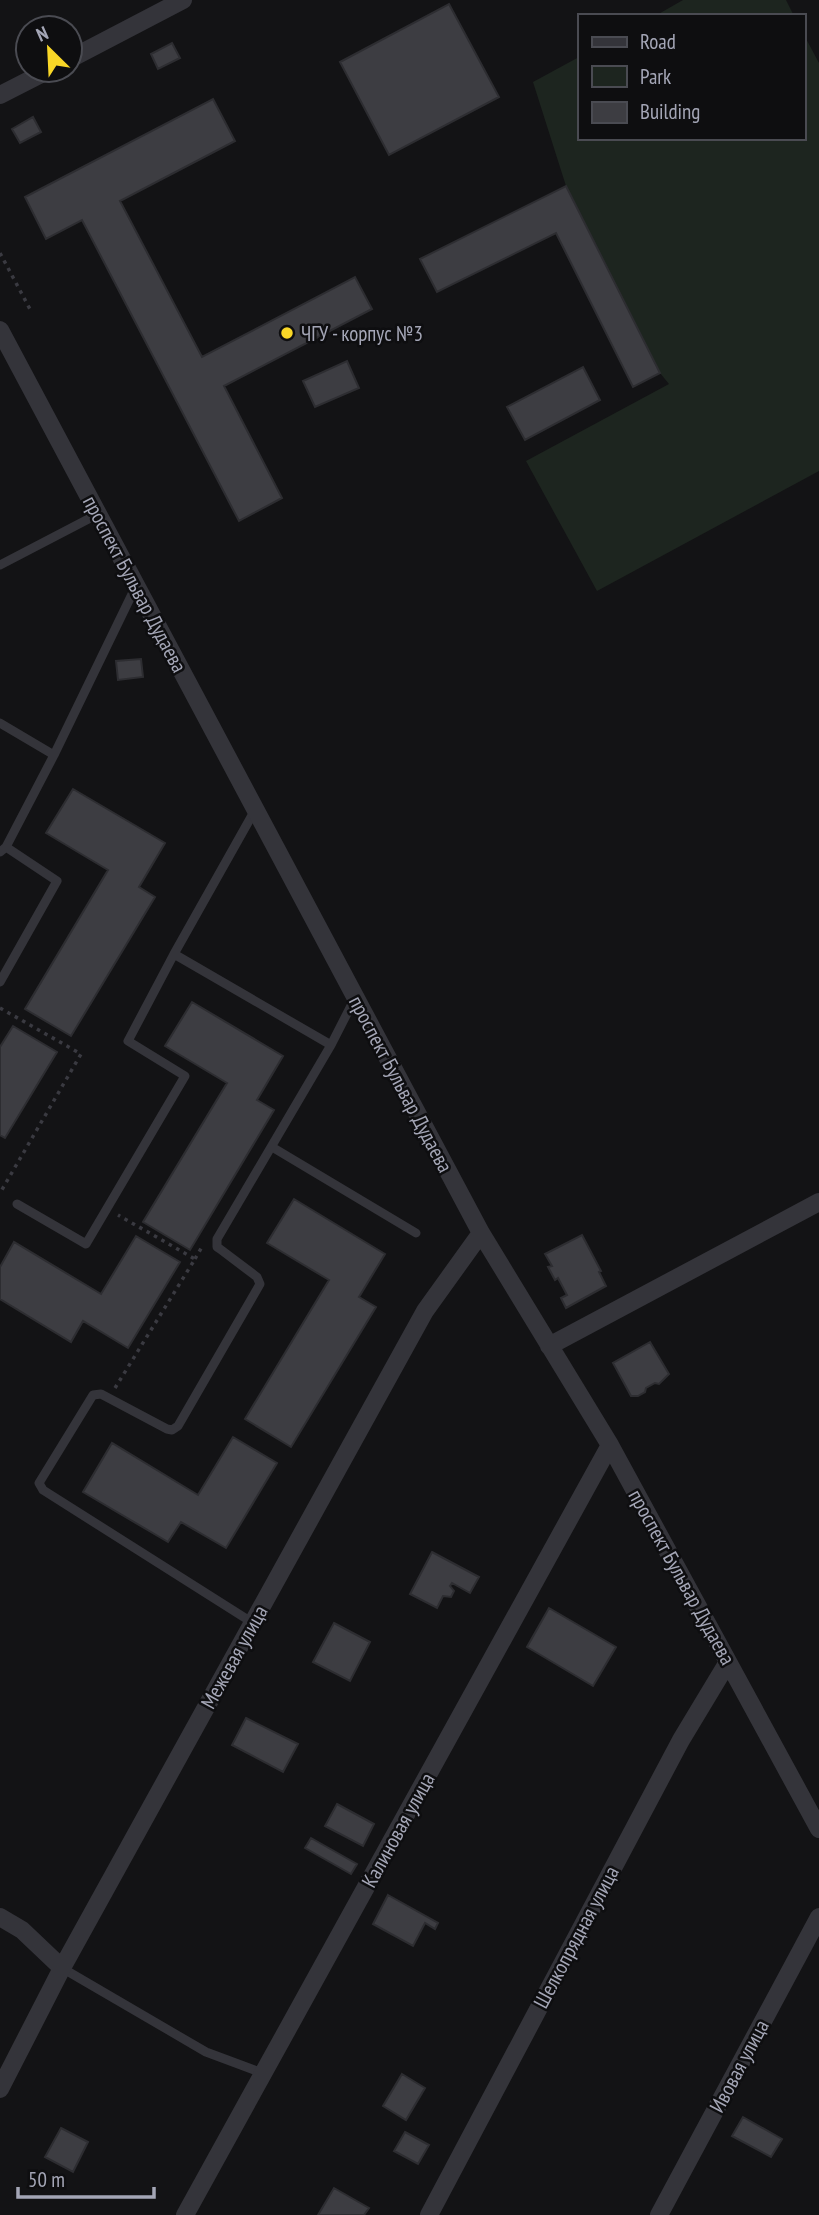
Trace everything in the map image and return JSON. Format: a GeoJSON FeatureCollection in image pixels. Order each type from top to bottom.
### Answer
{"type":"FeatureCollection","features":[{"type":"Feature","properties":{"kind":"street"},"geometry":{"type":"LineString","coordinates":[[84,52],[183,0]]}},
{"type":"Feature","properties":{"kind":"street"},"geometry":{"type":"LineString","coordinates":[[0,95],[22,84]]}},
{"type":"Feature","properties":{"kind":"street","name":"проспект Бульвар Дудаева"},"geometry":{"type":"LineString","coordinates":[[0,330],[481,1233],[610,1445],[819,1829]]}},
{"type":"Feature","properties":{"kind":"street"},"geometry":{"type":"LineString","coordinates":[[549,1346],[819,1202]]}},
{"type":"Feature","properties":{"kind":"street","name":"Межевая улица"},"geometry":{"type":"LineString","coordinates":[[0,2089],[62,1968],[425,1311],[481,1233]]}},
{"type":"Feature","properties":{"kind":"street","name":"Калиновая улица"},"geometry":{"type":"LineString","coordinates":[[185,2215],[610,1445]]}},
{"type":"Feature","properties":{"kind":"street","name":"Шелкопрядная улица"},"geometry":{"type":"LineString","coordinates":[[429,2215],[681,1740],[728,1662]]}},
{"type":"Feature","properties":{"kind":"street"},"geometry":{"type":"LineString","coordinates":[[0,1916],[22,1930],[62,1968]]}},
{"type":"Feature","properties":{"kind":"street","name":"Ивовая улица"},"geometry":{"type":"LineString","coordinates":[[659,2215],[819,1917]]}},
{"type":"Feature","properties":{"kind":"lane"},"geometry":{"type":"LineString","coordinates":[[0,565],[98,514]]}},
{"type":"Feature","properties":{"kind":"lane"},"geometry":{"type":"LineString","coordinates":[[0,982],[57,881],[3,850],[54,755],[136,586]]}},
{"type":"Feature","properties":{"kind":"lane"},"geometry":{"type":"LineString","coordinates":[[0,723],[54,755]]}},
{"type":"Feature","properties":{"kind":"lane"},"geometry":{"type":"LineString","coordinates":[[17,1204],[86,1244],[185,1076],[128,1041],[255,810]]}},
{"type":"Feature","properties":{"kind":"lane"},"geometry":{"type":"LineString","coordinates":[[174,954],[331,1045]]}},
{"type":"Feature","properties":{"kind":"lane"},"geometry":{"type":"LineString","coordinates":[[253,1623],[40,1487],[40,1479],[90,1398],[97,1394],[167,1429],[172,1430],[178,1426],[260,1284],[257,1277],[220,1250],[216,1242],[331,1045],[355,998]]}},
{"type":"Feature","properties":{"kind":"lane"},"geometry":{"type":"LineString","coordinates":[[272,1147],[416,1233]]}},
{"type":"Feature","properties":{"kind":"lane"},"geometry":{"type":"LineString","coordinates":[[62,1968],[205,2052],[265,2074]]}},
{"type":"Feature","properties":{"kind":"path"},"geometry":{"type":"LineString","coordinates":[[0,253],[31,311]]}},
{"type":"Feature","properties":{"kind":"path"},"geometry":{"type":"LineString","coordinates":[[0,1009],[81,1054],[0,1193]]}},
{"type":"Feature","properties":{"kind":"path"},"geometry":{"type":"LineString","coordinates":[[107,1209],[195,1259],[109,1398]]}},
{"type":"Feature","properties":{"kind":"green space"},"geometry":{"type":"Polygon","coordinates":[[[683,0],[786,0],[793,14],[658,14],[683,0]]]}},
{"type":"Feature","properties":{"kind":"green space"},"geometry":{"type":"Polygon","coordinates":[[[805,37],[819,63],[819,471],[597,591],[526,461],[669,384],[660,373],[566,186],[533,82],[578,58],[578,140],[805,140],[805,37]]]}},
{"type":"Feature","properties":{"kind":"building"},"geometry":{"type":"Polygon","coordinates":[[[449,4],[499,97],[389,155],[340,62],[449,4]]]}},
{"type":"Feature","properties":{"kind":"building"},"geometry":{"type":"Polygon","coordinates":[[[172,43],[180,58],[158,69],[151,54],[172,43]]]}},
{"type":"Feature","properties":{"kind":"building","name":"ЧГУ - корпус №3"},"geometry":{"type":"Polygon","coordinates":[[[213,99],[235,141],[120,201],[202,357],[355,277],[372,309],[224,386],[282,498],[239,521],[82,220],[46,239],[25,197],[213,99]]]}},
{"type":"Feature","properties":{"kind":"building"},"geometry":{"type":"Polygon","coordinates":[[[33,117],[41,132],[20,143],[12,129],[33,117]]]}},
{"type":"Feature","properties":{"kind":"building"},"geometry":{"type":"Polygon","coordinates":[[[566,186],[660,373],[633,387],[556,233],[437,292],[420,259],[566,186]]]}},
{"type":"Feature","properties":{"kind":"building"},"geometry":{"type":"Polygon","coordinates":[[[347,361],[359,388],[315,407],[303,381],[347,361]]]}},
{"type":"Feature","properties":{"kind":"building"},"geometry":{"type":"Polygon","coordinates":[[[583,367],[600,400],[525,440],[507,407],[583,367]]]}},
{"type":"Feature","properties":{"kind":"building"},"geometry":{"type":"Polygon","coordinates":[[[141,659],[143,677],[118,680],[116,661],[141,659]]]}},
{"type":"Feature","properties":{"kind":"building"},"geometry":{"type":"Polygon","coordinates":[[[73,789],[165,843],[139,887],[155,897],[71,1036],[25,1009],[108,870],[46,833],[73,789]]]}},
{"type":"Feature","properties":{"kind":"building"},"geometry":{"type":"Polygon","coordinates":[[[192,1002],[283,1056],[257,1100],[274,1110],[190,1250],[143,1222],[227,1083],[165,1046],[192,1002]]]}},
{"type":"Feature","properties":{"kind":"building"},"geometry":{"type":"Polygon","coordinates":[[[13,1026],[57,1052],[5,1138],[0,1135],[0,1047],[13,1026]]]}},
{"type":"Feature","properties":{"kind":"building"},"geometry":{"type":"Polygon","coordinates":[[[294,1199],[385,1254],[359,1297],[376,1307],[291,1447],[245,1419],[329,1280],[267,1243],[294,1199]]]}},
{"type":"Feature","properties":{"kind":"building"},"geometry":{"type":"Polygon","coordinates":[[[582,1235],[606,1286],[566,1308],[561,1298],[567,1295],[548,1267],[552,1266],[545,1254],[582,1235]]]}},
{"type":"Feature","properties":{"kind":"building"},"geometry":{"type":"Polygon","coordinates":[[[136,1236],[180,1262],[128,1348],[83,1321],[71,1342],[0,1299],[0,1267],[14,1242],[101,1294],[136,1236]]]}},
{"type":"Feature","properties":{"kind":"building"},"geometry":{"type":"Polygon","coordinates":[[[650,1342],[669,1374],[659,1384],[655,1383],[646,1388],[645,1392],[638,1396],[631,1396],[613,1363],[650,1342]]]}},
{"type":"Feature","properties":{"kind":"building"},"geometry":{"type":"Polygon","coordinates":[[[233,1437],[277,1463],[226,1548],[181,1522],[168,1542],[83,1492],[112,1443],[198,1495],[233,1437]]]}},
{"type":"Feature","properties":{"kind":"building"},"geometry":{"type":"Polygon","coordinates":[[[432,1552],[479,1577],[470,1593],[452,1583],[450,1586],[454,1591],[451,1597],[443,1596],[437,1608],[410,1594],[432,1552]]]}},
{"type":"Feature","properties":{"kind":"building"},"geometry":{"type":"Polygon","coordinates":[[[549,1608],[616,1647],[593,1686],[527,1647],[549,1608]]]}},
{"type":"Feature","properties":{"kind":"building"},"geometry":{"type":"Polygon","coordinates":[[[334,1623],[370,1642],[350,1681],[313,1662],[334,1623]]]}},
{"type":"Feature","properties":{"kind":"building"},"geometry":{"type":"Polygon","coordinates":[[[246,1718],[298,1744],[283,1772],[232,1745],[246,1718]]]}},
{"type":"Feature","properties":{"kind":"building"},"geometry":{"type":"Polygon","coordinates":[[[337,1804],[374,1824],[363,1846],[325,1826],[337,1804]]]}},
{"type":"Feature","properties":{"kind":"building"},"geometry":{"type":"Polygon","coordinates":[[[311,1838],[357,1864],[351,1874],[305,1848],[311,1838]]]}},
{"type":"Feature","properties":{"kind":"building"},"geometry":{"type":"Polygon","coordinates":[[[388,1895],[438,1923],[435,1929],[425,1923],[413,1946],[373,1924],[388,1895]]]}},
{"type":"Feature","properties":{"kind":"building"},"geometry":{"type":"Polygon","coordinates":[[[402,2074],[425,2088],[406,2120],[383,2106],[402,2074]]]}},
{"type":"Feature","properties":{"kind":"building"},"geometry":{"type":"Polygon","coordinates":[[[743,2117],[782,2139],[771,2157],[732,2136],[743,2117]]]}},
{"type":"Feature","properties":{"kind":"building"},"geometry":{"type":"Polygon","coordinates":[[[61,2128],[88,2142],[73,2172],[45,2157],[61,2128]]]}},
{"type":"Feature","properties":{"kind":"building"},"geometry":{"type":"Polygon","coordinates":[[[405,2132],[429,2145],[418,2164],[394,2151],[405,2132]]]}},
{"type":"Feature","properties":{"kind":"building"},"geometry":{"type":"Polygon","coordinates":[[[334,2188],[369,2208],[364,2215],[318,2215],[334,2188]]]}},
{"type":"Feature","properties":{"kind":"place","name":"ЧГУ - корпус №3"},"geometry":{"type":"Point","coordinates":[287,333]}}]}
